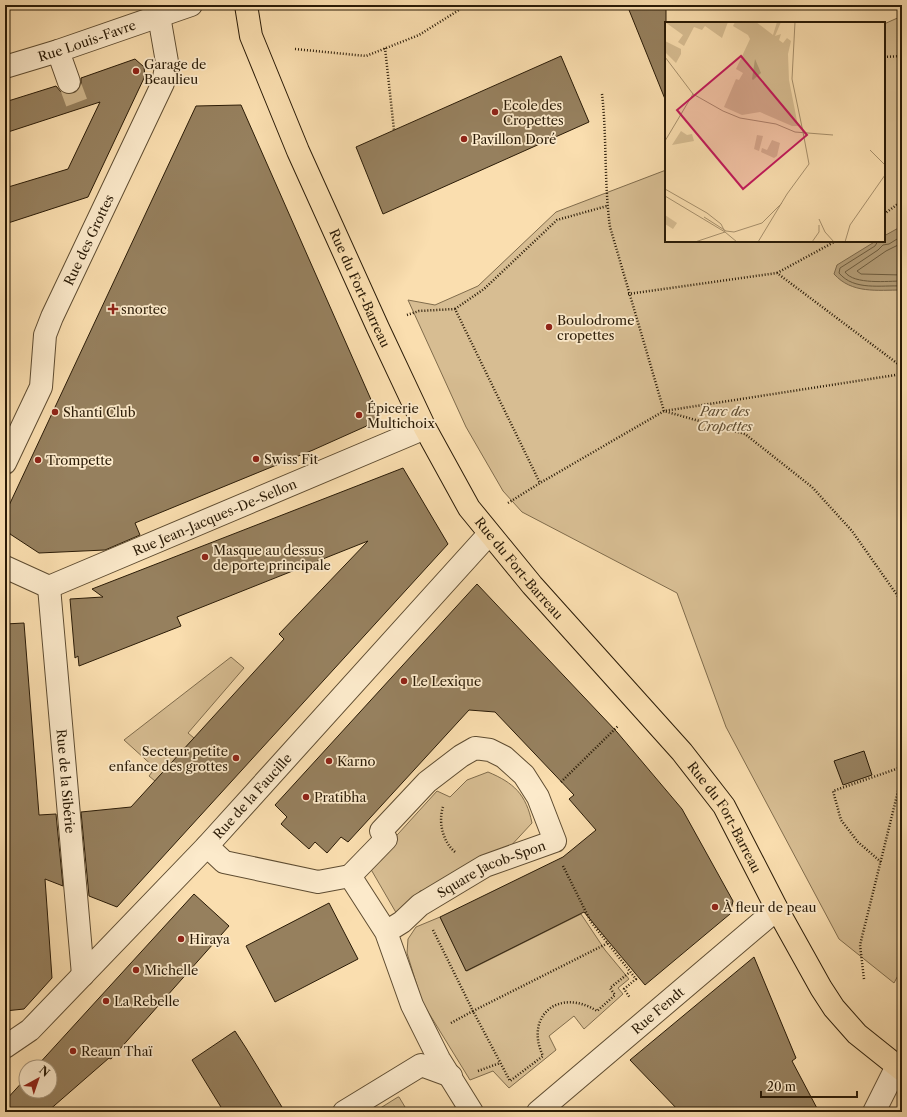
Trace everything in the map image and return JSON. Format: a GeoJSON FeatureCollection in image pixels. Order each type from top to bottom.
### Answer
{"type":"FeatureCollection","features":[{"type":"Feature","properties":{"kind":"main road","name":"Rue du Fort-Barreau"},"geometry":{"type":"LineString","coordinates":[[246,5],[251,36],[340,247],[425,428],[468,508],[580,641],[682,752],[724,806],[777,909],[821,988],[834,1008],[857,1034],[900,1064]]}},
{"type":"Feature","properties":{"kind":"street","name":"Rue Louis-Favre"},"geometry":{"type":"LineString","coordinates":[[5,67],[58,51],[192,5]]}},
{"type":"Feature","properties":{"kind":"street","name":"Rue des Grottes"},"geometry":{"type":"LineString","coordinates":[[5,463],[41,387],[45,335],[52,317],[163,83],[167,62],[160,16]]}},
{"type":"Feature","properties":{"kind":"street"},"geometry":{"type":"LineString","coordinates":[[58,51],[69,82]]}},
{"type":"Feature","properties":{"kind":"street","name":"Rue Jean-Jacques-De-Sellon"},"geometry":{"type":"LineString","coordinates":[[49,587],[425,428]]}},
{"type":"Feature","properties":{"kind":"street","name":"Rue de la Faucille"},"geometry":{"type":"LineString","coordinates":[[5,1047],[30,1030],[207,846],[489,534]]}},
{"type":"Feature","properties":{"kind":"street"},"geometry":{"type":"LineString","coordinates":[[5,567],[49,587]]}},
{"type":"Feature","properties":{"kind":"street","name":"Rue de la Sibérie"},"geometry":{"type":"LineString","coordinates":[[49,587],[83,975]]}},
{"type":"Feature","properties":{"kind":"street","name":"Square Jacob-Spon"},"geometry":{"type":"LineString","coordinates":[[350,876],[386,839],[382,831],[427,782],[461,756],[475,748],[490,750],[504,757],[524,775],[538,797],[555,841],[484,866],[420,905],[402,922],[386,932]]}},
{"type":"Feature","properties":{"kind":"street"},"geometry":{"type":"LineString","coordinates":[[207,846],[224,862],[318,882],[350,876],[386,932],[412,1005],[454,1069],[472,1112]]}},
{"type":"Feature","properties":{"kind":"street","name":"Rue Fendt"},"geometry":{"type":"LineString","coordinates":[[538,1112],[777,909]]}},
{"type":"Feature","properties":{"kind":"street"},"geometry":{"type":"LineString","coordinates":[[874,1112],[900,1064]]}},
{"type":"Feature","properties":{"kind":"street"},"geometry":{"type":"LineString","coordinates":[[344,1112],[421,1065],[454,1069]]}},
{"type":"Feature","properties":{"kind":"path"},"geometry":{"type":"LineString","coordinates":[[295,49],[366,56],[419,35],[467,5]]}},
{"type":"Feature","properties":{"kind":"path"},"geometry":{"type":"LineString","coordinates":[[385,48],[394,130]]}},
{"type":"Feature","properties":{"kind":"path"},"geometry":{"type":"LineString","coordinates":[[885,57],[902,56]]}},
{"type":"Feature","properties":{"kind":"path"},"geometry":{"type":"LineString","coordinates":[[602,94],[606,126],[607,206],[610,227],[628,294],[664,411]]}},
{"type":"Feature","properties":{"kind":"path"},"geometry":{"type":"LineString","coordinates":[[885,213],[902,201]]}},
{"type":"Feature","properties":{"kind":"path"},"geometry":{"type":"LineString","coordinates":[[407,315],[419,311],[455,309],[484,289],[557,220],[607,206]]}},
{"type":"Feature","properties":{"kind":"path"},"geometry":{"type":"LineString","coordinates":[[628,294],[777,273],[834,242]]}},
{"type":"Feature","properties":{"kind":"path"},"geometry":{"type":"LineString","coordinates":[[777,273],[902,367]]}},
{"type":"Feature","properties":{"kind":"path"},"geometry":{"type":"LineString","coordinates":[[455,309],[540,483]]}},
{"type":"Feature","properties":{"kind":"path"},"geometry":{"type":"LineString","coordinates":[[508,503],[664,411],[902,374]]}},
{"type":"Feature","properties":{"kind":"path"},"geometry":{"type":"LineString","coordinates":[[664,411],[745,434],[794,472],[812,487],[852,531],[902,602]]}},
{"type":"Feature","properties":{"kind":"path"},"geometry":{"type":"LineString","coordinates":[[558,784],[618,726]]}},
{"type":"Feature","properties":{"kind":"path"},"geometry":{"type":"LineString","coordinates":[[881,862],[858,842],[841,820],[833,791],[902,768]]}},
{"type":"Feature","properties":{"kind":"path"},"geometry":{"type":"LineString","coordinates":[[864,979],[860,945],[902,775]]}},
{"type":"Feature","properties":{"kind":"path"},"geometry":{"type":"LineString","coordinates":[[444,802],[441,814],[443,834],[452,849],[467,861],[484,866]]}},
{"type":"Feature","properties":{"kind":"path"},"geometry":{"type":"LineString","coordinates":[[555,841],[560,859],[591,922],[636,979],[624,989],[633,1002]]}},
{"type":"Feature","properties":{"kind":"path"},"geometry":{"type":"LineString","coordinates":[[420,905],[510,1081],[543,1056],[537,1043],[538,1028],[546,1012],[558,1003],[572,1001],[586,1003],[597,1011],[615,995],[610,988],[630,972]]}},
{"type":"Feature","properties":{"kind":"path"},"geometry":{"type":"LineString","coordinates":[[444,1027],[608,943]]}},
{"type":"Feature","properties":{"kind":"path"},"geometry":{"type":"LineString","coordinates":[[454,1069],[500,1063]]}},
{"type":"Feature","properties":{"kind":"green space","name":"Parc des Cropettes"},"geometry":{"type":"Polygon","coordinates":[[[902,16],[902,968],[894,983],[839,939],[726,727],[677,593],[522,512],[503,491],[466,427],[408,300],[435,305],[478,286],[556,212],[665,170],[665,242],[885,242],[885,24],[902,16]]]}},
{"type":"Feature","properties":{"kind":"green space"},"geometry":{"type":"Polygon","coordinates":[[[231,657],[244,668],[188,733],[194,738],[155,781],[149,776],[155,768],[124,740],[231,657]]]}},
{"type":"Feature","properties":{"kind":"green space"},"geometry":{"type":"Polygon","coordinates":[[[488,772],[512,785],[518,791],[526,804],[532,823],[482,877],[420,891],[398,916],[369,866],[437,791],[450,797],[467,780],[488,772]]]}},
{"type":"Feature","properties":{"kind":"green space"},"geometry":{"type":"Polygon","coordinates":[[[581,914],[605,950],[629,979],[618,988],[623,994],[584,1029],[574,1016],[549,1036],[556,1050],[509,1088],[493,1071],[470,1080],[422,1002],[407,953],[408,939],[416,927],[440,917],[467,971],[581,914]]]}},
{"type":"Feature","properties":{"kind":"green space"},"geometry":{"type":"Polygon","coordinates":[[[398,1097],[408,1112],[374,1112],[398,1097]]]}},
{"type":"Feature","properties":{"kind":"water"},"geometry":{"type":"Polygon","coordinates":[[[902,226],[902,290],[865,290],[849,285],[834,274],[837,265],[874,242],[885,242],[885,235],[902,226]]]}},
{"type":"Feature","properties":{"kind":"building"},"geometry":{"type":"Polygon","coordinates":[[[627,5],[666,5],[665,99],[627,5]]]}},
{"type":"Feature","properties":{"kind":"building","name":"Pavillon Doré"},"geometry":{"type":"Polygon","coordinates":[[[561,56],[589,122],[383,214],[356,147],[561,56]]]}},
{"type":"Feature","properties":{"kind":"building"},"geometry":{"type":"Polygon","coordinates":[[[135,59],[144,67],[145,76],[88,197],[5,224],[5,188],[68,169],[100,102],[5,133],[5,102],[56,86],[61,92],[73,94],[79,90],[81,78],[135,59]]]}},
{"type":"Feature","properties":{"kind":"building"},"geometry":{"type":"Polygon","coordinates":[[[241,105],[380,420],[313,450],[135,523],[140,535],[105,550],[39,553],[10,534],[5,521],[5,514],[196,106],[241,105]]]}},
{"type":"Feature","properties":{"kind":"building"},"geometry":{"type":"Polygon","coordinates":[[[403,468],[448,544],[117,907],[89,896],[81,812],[131,807],[284,639],[279,634],[368,541],[177,617],[181,626],[79,666],[78,656],[75,658],[70,599],[103,597],[92,589],[403,468]]]}},
{"type":"Feature","properties":{"kind":"building"},"geometry":{"type":"Polygon","coordinates":[[[477,584],[617,732],[682,809],[733,901],[730,914],[645,985],[584,912],[466,971],[440,917],[563,857],[596,830],[569,799],[574,795],[495,712],[469,710],[348,842],[341,837],[327,853],[315,842],[309,849],[281,824],[287,817],[275,805],[477,584]]]}},
{"type":"Feature","properties":{"kind":"building"},"geometry":{"type":"Polygon","coordinates":[[[24,623],[39,815],[56,814],[63,886],[45,879],[52,978],[24,1009],[5,1011],[5,624],[24,623]]]}},
{"type":"Feature","properties":{"kind":"building"},"geometry":{"type":"Polygon","coordinates":[[[864,751],[872,775],[843,785],[834,761],[864,751]]]}},
{"type":"Feature","properties":{"kind":"building"},"geometry":{"type":"Polygon","coordinates":[[[194,894],[229,926],[111,1059],[109,1058],[47,1112],[5,1112],[5,1101],[18,1087],[18,1099],[58,1099],[58,1059],[43,1059],[194,894]]]}},
{"type":"Feature","properties":{"kind":"building"},"geometry":{"type":"Polygon","coordinates":[[[329,903],[358,959],[275,1002],[246,946],[329,903]]]}},
{"type":"Feature","properties":{"kind":"building"},"geometry":{"type":"Polygon","coordinates":[[[754,957],[796,1058],[792,1061],[819,1112],[680,1112],[630,1060],[754,957]]]}},
{"type":"Feature","properties":{"kind":"building"},"geometry":{"type":"Polygon","coordinates":[[[235,1031],[285,1112],[224,1112],[192,1060],[235,1031]]]}},
{"type":"Feature","properties":{"kind":"tunnel"},"geometry":{"type":"LineString","coordinates":[[69,82],[79,109]]}},
{"type":"Feature","properties":{"kind":"place","name":"Garage de Beaulieu"},"geometry":{"type":"Point","coordinates":[136,71]}},
{"type":"Feature","properties":{"kind":"place","name":"Ecole des Cropettes"},"geometry":{"type":"Point","coordinates":[495,112]}},
{"type":"Feature","properties":{"kind":"place","name":"Pavillon Doré"},"geometry":{"type":"Point","coordinates":[464,139]}},
{"type":"Feature","properties":{"kind":"place","name":"snortec"},"geometry":{"type":"Point","coordinates":[113,309]}},
{"type":"Feature","properties":{"kind":"place","name":"Boulodrome cropettes"},"geometry":{"type":"Point","coordinates":[549,327]}},
{"type":"Feature","properties":{"kind":"place","name":"Shanti Club"},"geometry":{"type":"Point","coordinates":[55,412]}},
{"type":"Feature","properties":{"kind":"place","name":"Épicerie Multichoix"},"geometry":{"type":"Point","coordinates":[359,415]}},
{"type":"Feature","properties":{"kind":"place","name":"Swiss Fit"},"geometry":{"type":"Point","coordinates":[256,459]}},
{"type":"Feature","properties":{"kind":"place","name":"Trompette"},"geometry":{"type":"Point","coordinates":[38,460]}},
{"type":"Feature","properties":{"kind":"place","name":"Masque au dessus de porte principale"},"geometry":{"type":"Point","coordinates":[205,557]}},
{"type":"Feature","properties":{"kind":"place","name":"Le Lexique"},"geometry":{"type":"Point","coordinates":[404,681]}},
{"type":"Feature","properties":{"kind":"place","name":"Secteur petite enfance des grottes"},"geometry":{"type":"Point","coordinates":[236,758]}},
{"type":"Feature","properties":{"kind":"place","name":"Karno"},"geometry":{"type":"Point","coordinates":[329,761]}},
{"type":"Feature","properties":{"kind":"place","name":"Pratibha"},"geometry":{"type":"Point","coordinates":[306,797]}},
{"type":"Feature","properties":{"kind":"place","name":"À fleur de peau"},"geometry":{"type":"Point","coordinates":[715,907]}},
{"type":"Feature","properties":{"kind":"place","name":"Hiraya"},"geometry":{"type":"Point","coordinates":[181,939]}},
{"type":"Feature","properties":{"kind":"place","name":"Michelle"},"geometry":{"type":"Point","coordinates":[136,970]}},
{"type":"Feature","properties":{"kind":"place","name":"La Rebelle"},"geometry":{"type":"Point","coordinates":[106,1001]}},
{"type":"Feature","properties":{"kind":"place","name":"Reaun Thaï"},"geometry":{"type":"Point","coordinates":[73,1051]}}]}
